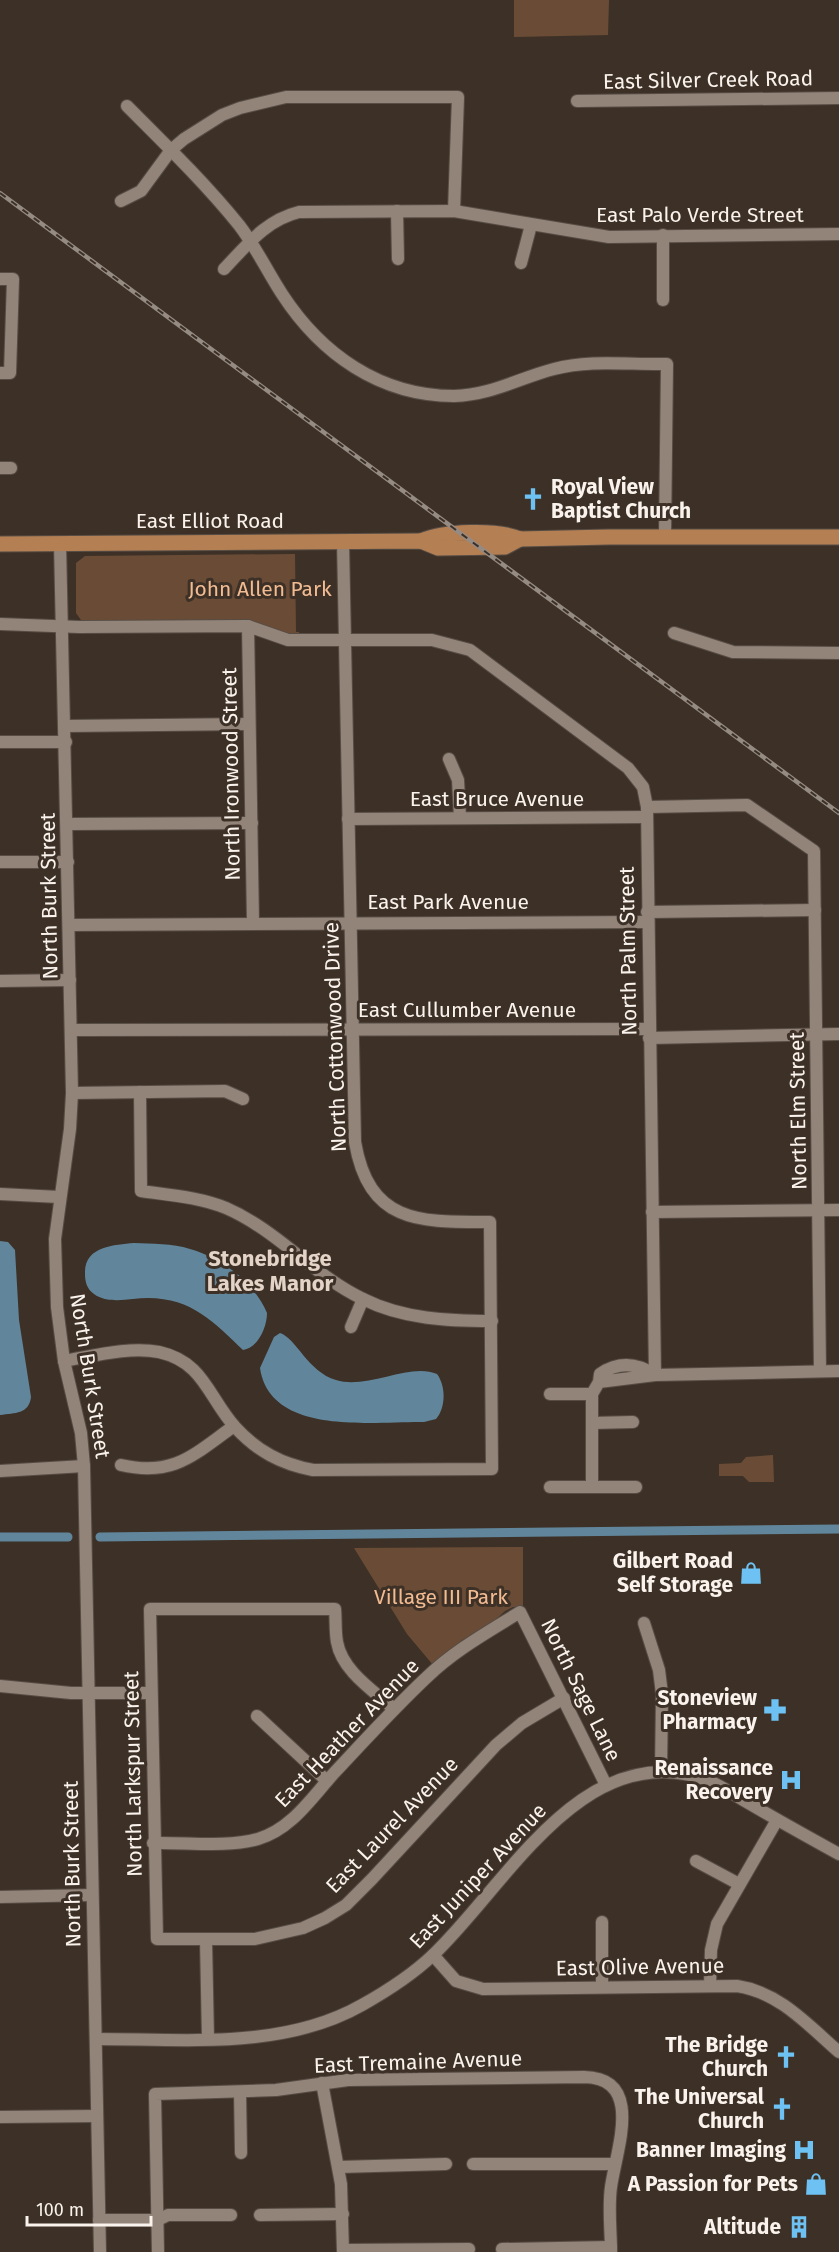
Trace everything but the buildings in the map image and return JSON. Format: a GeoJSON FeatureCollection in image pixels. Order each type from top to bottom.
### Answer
{"type":"FeatureCollection","features":[{"type":"Feature","properties":{"kind":"main road","name":"East Elliot Road"},"geometry":{"type":"LineString","coordinates":[[0,544],[421,541],[436,535],[506,533],[520,539],[665,536],[839,537]]}},
{"type":"Feature","properties":{"kind":"street"},"geometry":{"type":"LineString","coordinates":[[121,201],[141,192],[171,150],[222,115],[286,97],[458,97],[454,211]]}},
{"type":"Feature","properties":{"kind":"street","name":"East Silver Creek Road"},"geometry":{"type":"LineString","coordinates":[[577,101],[839,98]]}},
{"type":"Feature","properties":{"kind":"street"},"geometry":{"type":"LineString","coordinates":[[127,106],[171,150],[251,241],[282,294],[317,340],[363,374],[399,387],[435,395],[463,395],[493,390],[571,365],[667,364],[665,536]]}},
{"type":"Feature","properties":{"kind":"street"},"geometry":{"type":"LineString","coordinates":[[397,210],[398,259]]}},
{"type":"Feature","properties":{"kind":"street","name":"East Palo Verde Street"},"geometry":{"type":"LineString","coordinates":[[224,269],[251,241],[282,216],[299,212],[454,211],[593,236],[839,234]]}},
{"type":"Feature","properties":{"kind":"street"},"geometry":{"type":"LineString","coordinates":[[521,263],[531,225]]}},
{"type":"Feature","properties":{"kind":"street"},"geometry":{"type":"LineString","coordinates":[[663,235],[663,300]]}},
{"type":"Feature","properties":{"kind":"street"},"geometry":{"type":"LineString","coordinates":[[5,373],[6,279]]}},
{"type":"Feature","properties":{"kind":"street","name":"North Cottonwood Drive"},"geometry":{"type":"LineString","coordinates":[[234,1426],[264,1453],[277,1460],[313,1470],[492,1468],[490,1222],[430,1222],[408,1217],[390,1206],[375,1191],[361,1171],[355,1142],[343,542]]}},
{"type":"Feature","properties":{"kind":"street","name":"North Burk Street"},"geometry":{"type":"LineString","coordinates":[[60,544],[66,726],[72,1093],[70,1128],[59,1197],[56,1262],[57,1307],[64,1361],[81,1432],[84,1466],[100,2252]]}},
{"type":"Feature","properties":{"kind":"street","name":"North Palm Street"},"geometry":{"type":"LineString","coordinates":[[0,624],[248,626],[288,640],[432,640],[470,650],[628,768],[643,787],[646,812],[655,1375]]}},
{"type":"Feature","properties":{"kind":"street","name":"North Ironwood Street"},"geometry":{"type":"LineString","coordinates":[[248,626],[253,922]]}},
{"type":"Feature","properties":{"kind":"street"},"geometry":{"type":"LineString","coordinates":[[674,633],[733,652],[839,653]]}},
{"type":"Feature","properties":{"kind":"street"},"geometry":{"type":"LineString","coordinates":[[66,726],[249,724]]}},
{"type":"Feature","properties":{"kind":"street"},"geometry":{"type":"LineString","coordinates":[[0,742],[66,742]]}},
{"type":"Feature","properties":{"kind":"street"},"geometry":{"type":"LineString","coordinates":[[448,759],[459,780],[460,818]]}},
{"type":"Feature","properties":{"kind":"street","name":"East Bruce Avenue"},"geometry":{"type":"LineString","coordinates":[[348,819],[646,812],[747,805],[814,851]]}},
{"type":"Feature","properties":{"kind":"street"},"geometry":{"type":"LineString","coordinates":[[68,824],[252,823]]}},
{"type":"Feature","properties":{"kind":"street","name":"North Elm Street"},"geometry":{"type":"LineString","coordinates":[[814,851],[820,1371]]}},
{"type":"Feature","properties":{"kind":"street"},"geometry":{"type":"LineString","coordinates":[[0,862],[68,862]]}},
{"type":"Feature","properties":{"kind":"street","name":"East Park Avenue"},"geometry":{"type":"LineString","coordinates":[[69,925],[647,917],[815,909]]}},
{"type":"Feature","properties":{"kind":"street"},"geometry":{"type":"LineString","coordinates":[[0,981],[70,980]]}},
{"type":"Feature","properties":{"kind":"street","name":"East Cullumber Avenue"},"geometry":{"type":"LineString","coordinates":[[70,1030],[352,1029],[648,1034],[839,1034]]}},
{"type":"Feature","properties":{"kind":"street"},"geometry":{"type":"LineString","coordinates":[[72,1093],[225,1091],[243,1099]]}},
{"type":"Feature","properties":{"kind":"street"},"geometry":{"type":"LineString","coordinates":[[140,1092],[141,1191],[199,1199],[226,1209],[257,1225],[343,1288],[363,1299],[428,1318],[492,1321]]}},
{"type":"Feature","properties":{"kind":"street"},"geometry":{"type":"LineString","coordinates":[[0,1194],[59,1197]]}},
{"type":"Feature","properties":{"kind":"street"},"geometry":{"type":"LineString","coordinates":[[652,1212],[839,1210]]}},
{"type":"Feature","properties":{"kind":"street"},"geometry":{"type":"LineString","coordinates":[[351,1327],[363,1299]]}},
{"type":"Feature","properties":{"kind":"street"},"geometry":{"type":"LineString","coordinates":[[64,1361],[140,1351],[158,1352],[178,1359],[196,1370],[234,1426],[198,1452],[166,1469],[144,1470],[122,1466]]}},
{"type":"Feature","properties":{"kind":"street"},"geometry":{"type":"LineString","coordinates":[[592,1487],[592,1394],[600,1382],[655,1375],[839,1371]]}},
{"type":"Feature","properties":{"kind":"street"},"geometry":{"type":"LineString","coordinates":[[550,1394],[592,1394]]}},
{"type":"Feature","properties":{"kind":"street"},"geometry":{"type":"LineString","coordinates":[[592,1423],[633,1422]]}},
{"type":"Feature","properties":{"kind":"street"},"geometry":{"type":"LineString","coordinates":[[0,1471],[84,1466]]}},
{"type":"Feature","properties":{"kind":"street"},"geometry":{"type":"LineString","coordinates":[[550,1487],[636,1486]]}},
{"type":"Feature","properties":{"kind":"street","name":"North Larkspur Street"},"geometry":{"type":"LineString","coordinates":[[157,1940],[153,1843],[150,1609],[335,1609],[337,1643],[344,1659],[354,1673],[394,1709]]}},
{"type":"Feature","properties":{"kind":"street","name":"East Heather Avenue"},"geometry":{"type":"LineString","coordinates":[[153,1843],[238,1842],[257,1839],[278,1830],[298,1815],[394,1709],[449,1658],[520,1612]]}},
{"type":"Feature","properties":{"kind":"street","name":"North Sage Lane"},"geometry":{"type":"LineString","coordinates":[[520,1612],[606,1785]]}},
{"type":"Feature","properties":{"kind":"street"},"geometry":{"type":"LineString","coordinates":[[644,1623],[659,1670],[662,1694],[662,1772]]}},
{"type":"Feature","properties":{"kind":"street"},"geometry":{"type":"LineString","coordinates":[[0,1686],[88,1694],[151,1694]]}},
{"type":"Feature","properties":{"kind":"street","name":"East Laurel Avenue"},"geometry":{"type":"LineString","coordinates":[[157,1940],[255,1939],[279,1935],[303,1928],[346,1905],[496,1744],[522,1723],[564,1698]]}},
{"type":"Feature","properties":{"kind":"street"},"geometry":{"type":"LineString","coordinates":[[257,1716],[327,1781]]}},
{"type":"Feature","properties":{"kind":"street","name":"East Juniper Avenue"},"geometry":{"type":"LineString","coordinates":[[96,2040],[207,2039],[285,2032],[331,2019],[361,2006],[398,1983],[433,1955],[555,1820],[606,1785],[632,1776],[662,1772],[706,1780],[839,1854]]}},
{"type":"Feature","properties":{"kind":"street"},"geometry":{"type":"LineString","coordinates":[[710,1986],[713,1937],[717,1924],[777,1820]]}},
{"type":"Feature","properties":{"kind":"street"},"geometry":{"type":"LineString","coordinates":[[696,1862],[740,1884]]}},
{"type":"Feature","properties":{"kind":"street"},"geometry":{"type":"LineString","coordinates":[[0,1897],[92,1896]]}},
{"type":"Feature","properties":{"kind":"street"},"geometry":{"type":"LineString","coordinates":[[602,1922],[602,1987]]}},
{"type":"Feature","properties":{"kind":"street"},"geometry":{"type":"LineString","coordinates":[[206,1940],[207,2039]]}},
{"type":"Feature","properties":{"kind":"street","name":"East Olive Avenue"},"geometry":{"type":"LineString","coordinates":[[433,1955],[456,1981],[483,1989],[737,1986],[762,1991],[783,2005],[839,2052]]}},
{"type":"Feature","properties":{"kind":"street","name":"East Tremaine Avenue"},"geometry":{"type":"LineString","coordinates":[[158,2220],[155,2094],[240,2092],[322,2083],[592,2077],[609,2084],[619,2096],[622,2108],[615,2164]]}},
{"type":"Feature","properties":{"kind":"street"},"geometry":{"type":"LineString","coordinates":[[322,2083],[339,2167],[343,2251],[469,2249]]}},
{"type":"Feature","properties":{"kind":"street"},"geometry":{"type":"LineString","coordinates":[[240,2092],[241,2153]]}},
{"type":"Feature","properties":{"kind":"street"},"geometry":{"type":"LineString","coordinates":[[0,2116],[97,2116]]}},
{"type":"Feature","properties":{"kind":"street"},"geometry":{"type":"LineString","coordinates":[[339,2167],[446,2164]]}},
{"type":"Feature","properties":{"kind":"street"},"geometry":{"type":"LineString","coordinates":[[473,2164],[615,2164],[610,2189],[611,2250],[502,2248]]}},
{"type":"Feature","properties":{"kind":"street"},"geometry":{"type":"LineString","coordinates":[[260,2215],[343,2214]]}},
{"type":"Feature","properties":{"kind":"street"},"geometry":{"type":"LineString","coordinates":[[99,2220],[158,2220],[168,2215],[231,2215]]}},
{"type":"Feature","properties":{"kind":"street"},"geometry":{"type":"LineString","coordinates":[[158,2220],[158,2252]]}},
{"type":"Feature","properties":{"kind":"green space"},"geometry":{"type":"Polygon","coordinates":[[[514,0],[609,0],[608,35],[514,37],[514,0]]]}},
{"type":"Feature","properties":{"kind":"green space","name":"John Allen Park"},"geometry":{"type":"Polygon","coordinates":[[[295,554],[296,632],[299,632],[299,638],[240,620],[81,620],[76,613],[76,563],[85,556],[295,554]]]}},
{"type":"Feature","properties":{"kind":"green space"},"geometry":{"type":"Polygon","coordinates":[[[773,1455],[774,1482],[749,1482],[743,1476],[719,1476],[719,1464],[741,1463],[746,1457],[773,1455]]]}},
{"type":"Feature","properties":{"kind":"green space","name":"Village III Park"},"geometry":{"type":"Polygon","coordinates":[[[523,1547],[523,1607],[513,1607],[505,1611],[494,1621],[461,1641],[433,1665],[407,1634],[354,1548],[523,1547]]]}},
{"type":"Feature","properties":{"kind":"water"},"geometry":{"type":"Polygon","coordinates":[[[0,1241],[8,1242],[15,1250],[19,1320],[31,1397],[30,1403],[24,1410],[0,1415],[0,1241]]]}},
{"type":"Feature","properties":{"kind":"water"},"geometry":{"type":"Polygon","coordinates":[[[134,1243],[190,1249],[214,1258],[236,1273],[254,1291],[267,1313],[263,1330],[257,1341],[243,1350],[223,1330],[202,1314],[177,1302],[148,1298],[113,1300],[100,1297],[92,1292],[85,1277],[89,1258],[95,1252],[109,1246],[134,1243]]]}},
{"type":"Feature","properties":{"kind":"water"},"geometry":{"type":"Polygon","coordinates":[[[280,1333],[292,1341],[318,1370],[336,1380],[361,1382],[414,1371],[437,1374],[443,1391],[442,1409],[436,1419],[424,1422],[353,1423],[303,1415],[283,1405],[268,1390],[260,1368],[274,1337],[280,1333]]]}},
{"type":"Feature","properties":{"kind":"waterway"},"geometry":{"type":"LineString","coordinates":[[100,1537],[839,1529]]}},
{"type":"Feature","properties":{"kind":"waterway"},"geometry":{"type":"LineString","coordinates":[[0,1537],[68,1537]]}},
{"type":"Feature","properties":{"kind":"railway"},"geometry":{"type":"LineString","coordinates":[[0,193],[839,813]]}},
{"type":"Feature","properties":{"kind":"place","name":"Royal View Baptist Church"},"geometry":{"type":"Point","coordinates":[533,499]}},
{"type":"Feature","properties":{"kind":"place","name":"Gilbert Road Self Storage"},"geometry":{"type":"Point","coordinates":[751,1573]}},
{"type":"Feature","properties":{"kind":"place","name":"Stoneview Pharmacy"},"geometry":{"type":"Point","coordinates":[775,1710]}},
{"type":"Feature","properties":{"kind":"place","name":"Renaissance Recovery"},"geometry":{"type":"Point","coordinates":[791,1780]}},
{"type":"Feature","properties":{"kind":"place","name":"The Bridge Church"},"geometry":{"type":"Point","coordinates":[786,2057]}},
{"type":"Feature","properties":{"kind":"place","name":"The Universal Church"},"geometry":{"type":"Point","coordinates":[782,2109]}},
{"type":"Feature","properties":{"kind":"place","name":"Banner Imaging"},"geometry":{"type":"Point","coordinates":[804,2150]}},
{"type":"Feature","properties":{"kind":"place","name":"A Passion for Pets"},"geometry":{"type":"Point","coordinates":[816,2184]}},
{"type":"Feature","properties":{"kind":"place","name":"Altitude"},"geometry":{"type":"Point","coordinates":[799,2227]}},
{"type":"Feature","properties":{"kind":"district","name":"Stonebridge Lakes Manor"},"geometry":{"type":"Point","coordinates":[270,1270]}}]}
